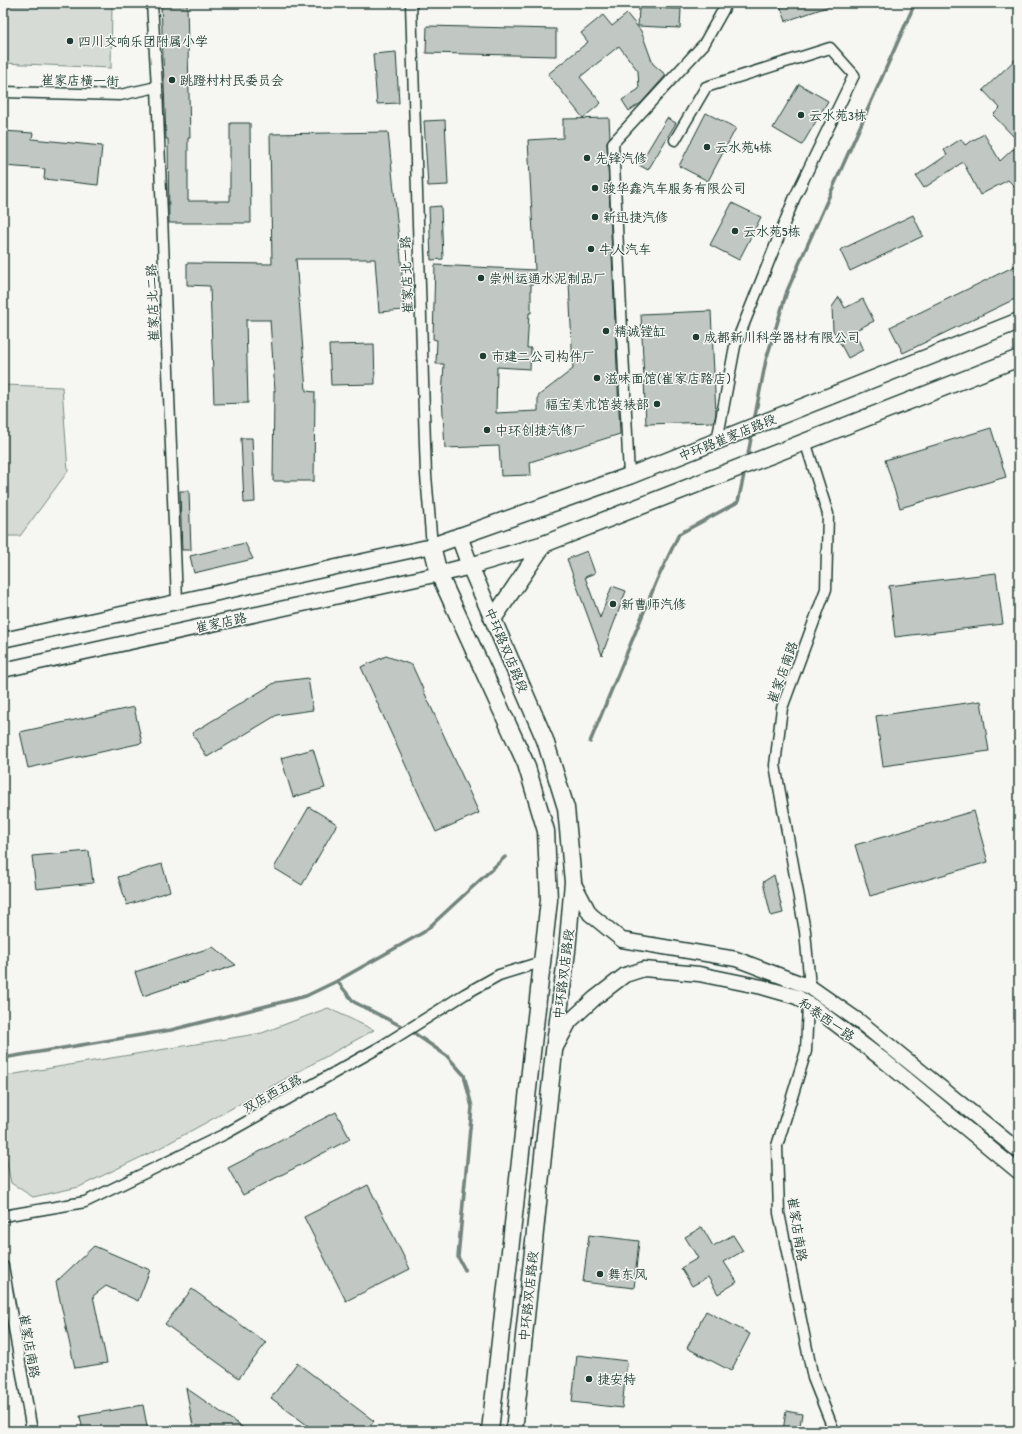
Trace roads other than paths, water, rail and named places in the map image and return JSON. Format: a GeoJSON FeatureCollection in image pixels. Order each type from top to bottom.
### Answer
{"type":"FeatureCollection","features":[{"type":"Feature","properties":{"kind":"main road","name":"中环路崔家店路段"},"geometry":{"type":"LineString","coordinates":[[432,546],[629,476],[1019,321]]}},
{"type":"Feature","properties":{"kind":"main road"},"geometry":{"type":"LineString","coordinates":[[439,574],[544,544],[1019,358]]}},
{"type":"Feature","properties":{"kind":"main road","name":"中环路双店路段"},"geometry":{"type":"LineString","coordinates":[[459,536],[470,566],[545,740],[566,808],[573,882],[567,951],[554,1051],[514,1431]]}},
{"type":"Feature","properties":{"kind":"main road"},"geometry":{"type":"LineString","coordinates":[[493,619],[544,544]]}},
{"type":"Feature","properties":{"kind":"main road","name":"中环路双店路段"},"geometry":{"type":"LineString","coordinates":[[432,546],[439,574],[526,764],[546,831],[549,900],[490,1431]]}},
{"type":"Feature","properties":{"kind":"street","name":"崔家店北二路"},"geometry":{"type":"LineString","coordinates":[[152,3],[157,87],[176,601]]}},
{"type":"Feature","properties":{"kind":"street","name":"崔家店北一路"},"geometry":{"type":"LineString","coordinates":[[411,3],[426,475],[432,546]]}},
{"type":"Feature","properties":{"kind":"street"},"geometry":{"type":"LineString","coordinates":[[629,476],[613,142],[676,76],[704,44],[727,3]]}},
{"type":"Feature","properties":{"kind":"street"},"geometry":{"type":"LineString","coordinates":[[675,140],[706,87],[830,48],[854,75],[794,199],[735,346],[722,439]]}},
{"type":"Feature","properties":{"kind":"street","name":"崔家店横一街"},"geometry":{"type":"LineString","coordinates":[[3,92],[120,95],[157,87]]}},
{"type":"Feature","properties":{"kind":"street","name":"崔家店南路"},"geometry":{"type":"LineString","coordinates":[[805,441],[828,514],[826,589],[782,708],[774,765],[805,931],[810,987]]}},
{"type":"Feature","properties":{"kind":"street"},"geometry":{"type":"LineString","coordinates":[[3,640],[432,546]]}},
{"type":"Feature","properties":{"kind":"street","name":"崔家店路"},"geometry":{"type":"LineString","coordinates":[[3,670],[439,574]]}},
{"type":"Feature","properties":{"kind":"street","name":"和泰西一路"},"geometry":{"type":"LineString","coordinates":[[573,882],[590,914],[622,940],[736,959],[810,987],[860,1022],[1019,1151]]}},
{"type":"Feature","properties":{"kind":"street","name":"双店西五路"},"geometry":{"type":"LineString","coordinates":[[3,1216],[84,1202],[225,1134],[382,1046],[465,994],[499,975],[541,962]]}},
{"type":"Feature","properties":{"kind":"street","name":"和泰西一路"},"geometry":{"type":"LineString","coordinates":[[554,1051],[570,1021],[595,998],[625,975],[644,969],[699,974],[762,987],[797,997],[808,1004],[882,1059],[1019,1172]]}},
{"type":"Feature","properties":{"kind":"street","name":"崔家店南路"},"geometry":{"type":"LineString","coordinates":[[808,1004],[806,1051],[778,1146],[779,1213],[814,1378],[834,1431]]}},
{"type":"Feature","properties":{"kind":"street","name":"崔家店南路"},"geometry":{"type":"LineString","coordinates":[[3,1266],[32,1431]]}},
{"type":"Feature","properties":{"kind":"waterway"},"geometry":{"type":"LineString","coordinates":[[754,421],[766,360],[787,291],[915,3]]}},
{"type":"Feature","properties":{"kind":"waterway"},"geometry":{"type":"LineString","coordinates":[[747,460],[752,433]]}},
{"type":"Feature","properties":{"kind":"waterway"},"geometry":{"type":"LineString","coordinates":[[590,742],[657,580],[679,534],[738,502],[745,470]]}},
{"type":"Feature","properties":{"kind":"waterway"},"geometry":{"type":"LineString","coordinates":[[3,1058],[171,1030],[306,996],[337,981],[424,932],[505,857]]}},
{"type":"Feature","properties":{"kind":"waterway"},"geometry":{"type":"LineString","coordinates":[[337,981],[354,1002],[411,1031],[447,1056],[464,1075],[472,1107],[458,1257],[465,1270]]}},
{"type":"Feature","properties":{"kind":"place","name":"四川交响乐团附属小学"},"geometry":{"type":"Point","coordinates":[70,41]}},
{"type":"Feature","properties":{"kind":"place","name":"跳蹬村村民委员会"},"geometry":{"type":"Point","coordinates":[172,80]}},
{"type":"Feature","properties":{"kind":"place","name":"云水苑3栋"},"geometry":{"type":"Point","coordinates":[801,115]}},
{"type":"Feature","properties":{"kind":"place","name":"云水苑4栋"},"geometry":{"type":"Point","coordinates":[707,147]}},
{"type":"Feature","properties":{"kind":"place","name":"先锋汽修"},"geometry":{"type":"Point","coordinates":[587,158]}},
{"type":"Feature","properties":{"kind":"place","name":"骏华鑫汽车服务有限公司"},"geometry":{"type":"Point","coordinates":[595,188]}},
{"type":"Feature","properties":{"kind":"place","name":"新迅捷汽修"},"geometry":{"type":"Point","coordinates":[595,217]}},
{"type":"Feature","properties":{"kind":"place","name":"云水苑5栋"},"geometry":{"type":"Point","coordinates":[735,231]}},
{"type":"Feature","properties":{"kind":"place","name":"牛人汽车"},"geometry":{"type":"Point","coordinates":[591,249]}},
{"type":"Feature","properties":{"kind":"place","name":"崇州运通水泥制品厂"},"geometry":{"type":"Point","coordinates":[481,278]}},
{"type":"Feature","properties":{"kind":"place","name":"精诚镗缸"},"geometry":{"type":"Point","coordinates":[606,331]}},
{"type":"Feature","properties":{"kind":"place","name":"成都新川科学器材有限公司"},"geometry":{"type":"Point","coordinates":[696,337]}},
{"type":"Feature","properties":{"kind":"place","name":"市建二公司构件厂"},"geometry":{"type":"Point","coordinates":[483,356]}},
{"type":"Feature","properties":{"kind":"place","name":"滋味面馆(崔家店路店)"},"geometry":{"type":"Point","coordinates":[597,378]}},
{"type":"Feature","properties":{"kind":"place","name":"福宝美术馆装裱部"},"geometry":{"type":"Point","coordinates":[657,404]}},
{"type":"Feature","properties":{"kind":"place","name":"中环创捷汽修厂"},"geometry":{"type":"Point","coordinates":[487,430]}},
{"type":"Feature","properties":{"kind":"place","name":"新曹师汽修"},"geometry":{"type":"Point","coordinates":[613,604]}},
{"type":"Feature","properties":{"kind":"place","name":"舞东风"},"geometry":{"type":"Point","coordinates":[600,1274]}},
{"type":"Feature","properties":{"kind":"place","name":"捷安特"},"geometry":{"type":"Point","coordinates":[589,1379]}}]}
